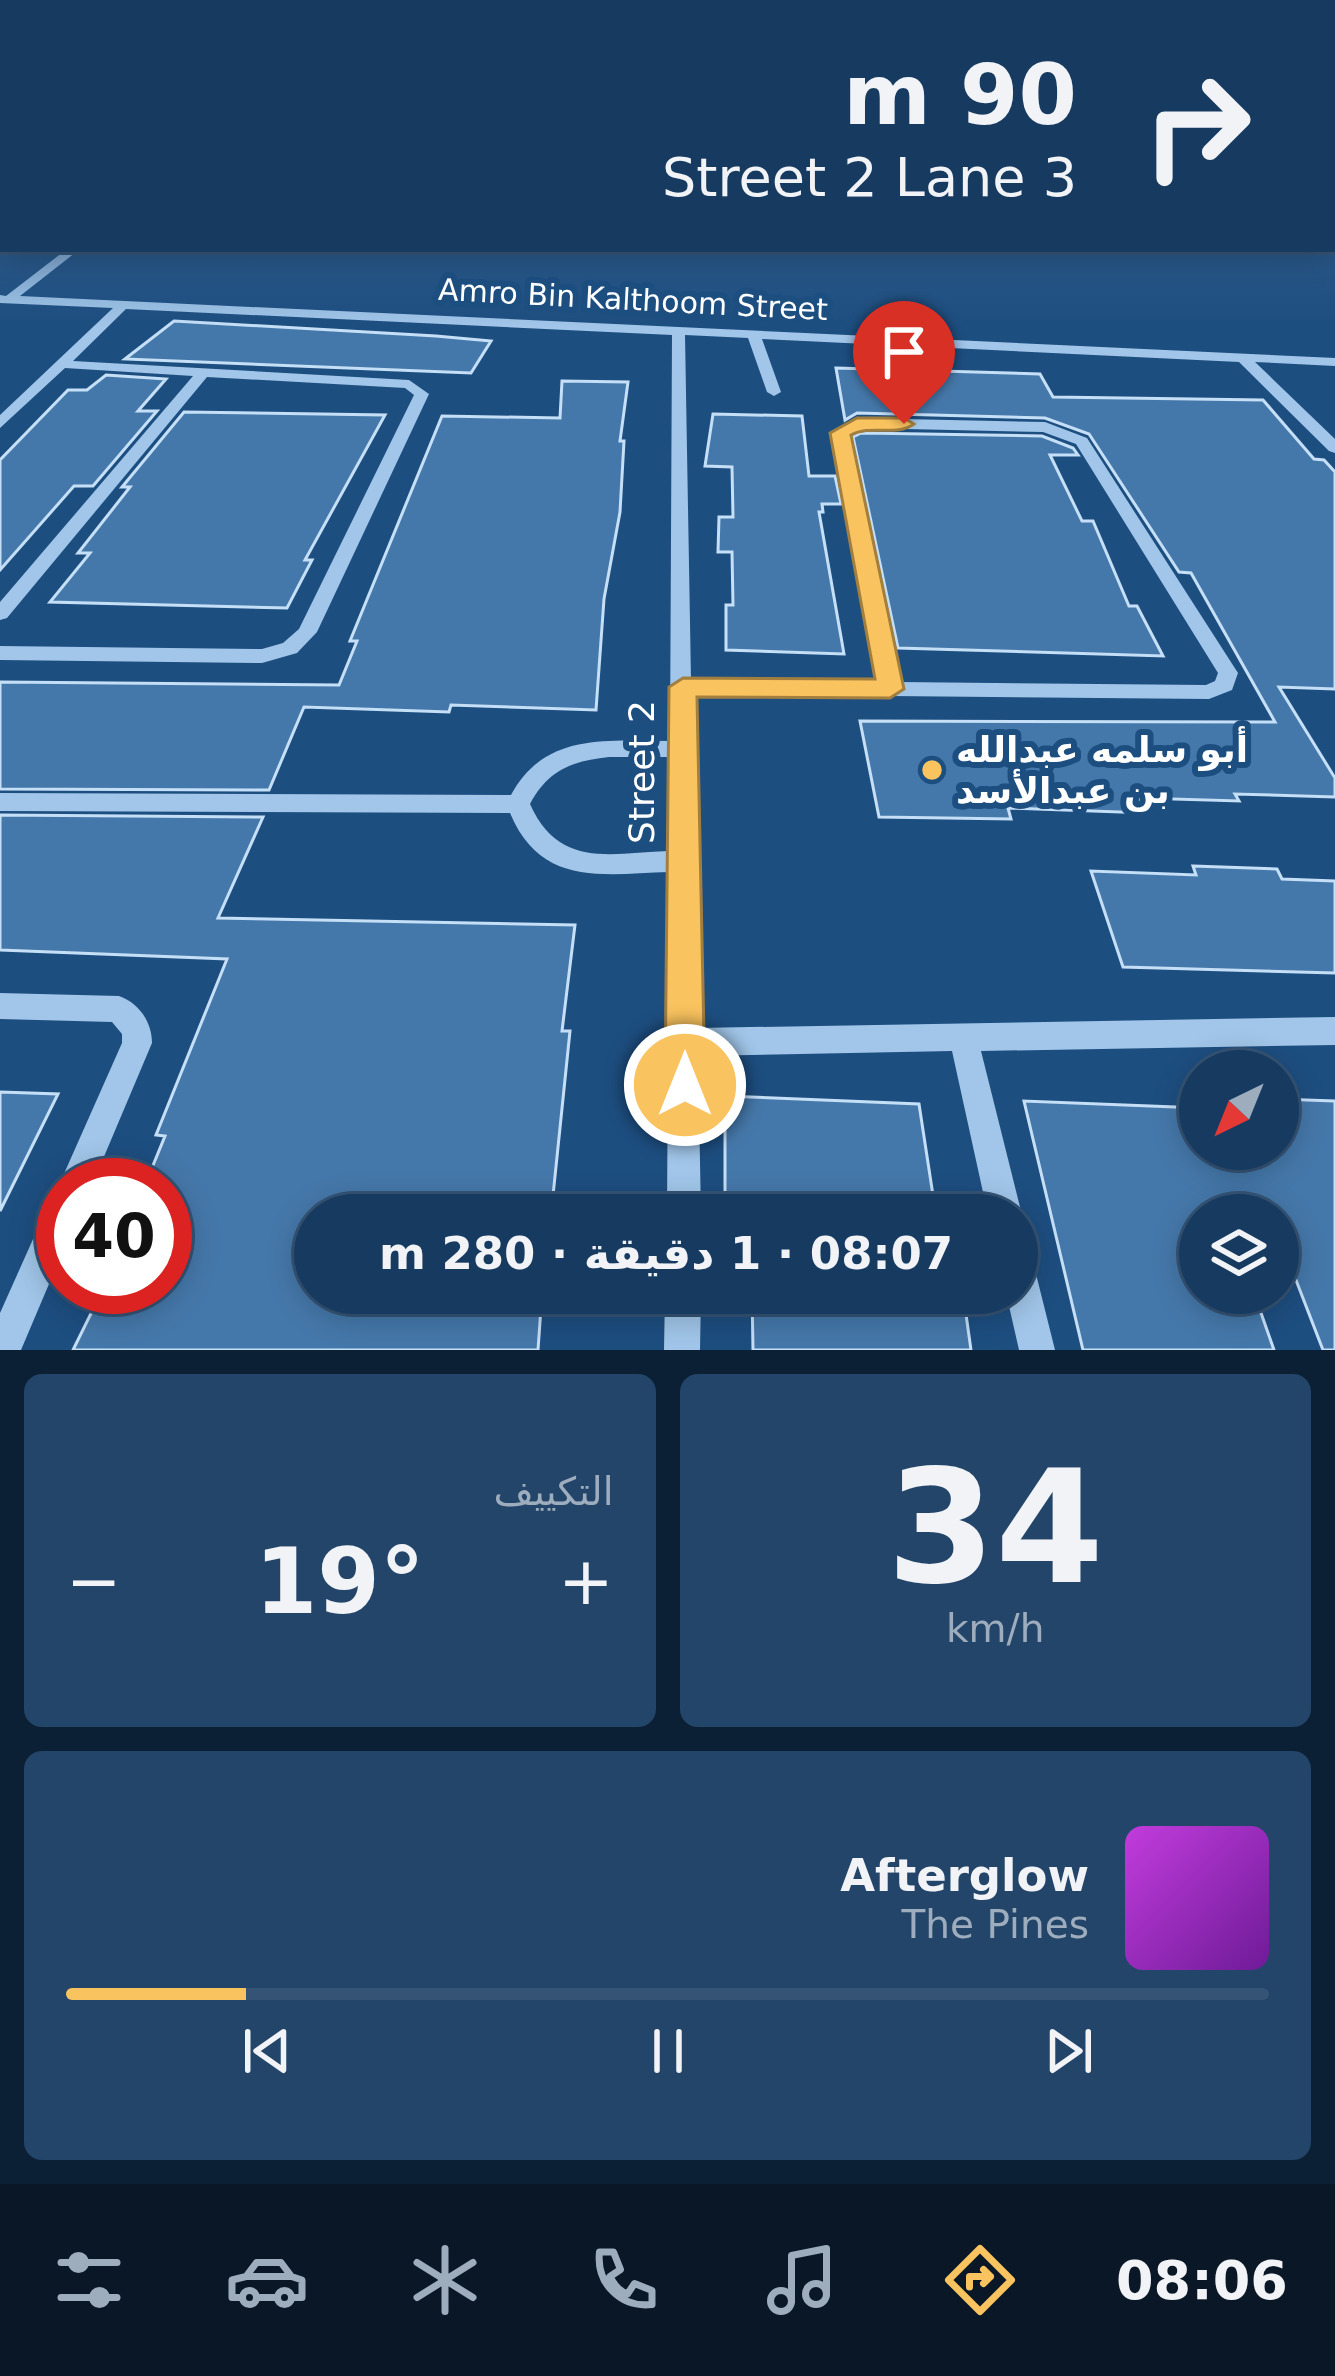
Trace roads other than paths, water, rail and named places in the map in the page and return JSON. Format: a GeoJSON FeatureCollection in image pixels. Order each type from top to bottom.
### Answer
{"type":"FeatureCollection","features":[{"type":"Feature","properties":{"kind":"street"},"geometry":{"type":"LineString","coordinates":[[5,299],[70,252]]}},
{"type":"Feature","properties":{"kind":"street","name":"Amro Bin Kalthoom Street"},"geometry":{"type":"LineString","coordinates":[[5,299],[1335,362]]}},
{"type":"Feature","properties":{"kind":"street"},"geometry":{"type":"LineString","coordinates":[[0,423],[124,303]]}},
{"type":"Feature","properties":{"kind":"street","name":"Street 2"},"geometry":{"type":"LineString","coordinates":[[678,330],[684,1194]]}},
{"type":"Feature","properties":{"kind":"street"},"geometry":{"type":"LineString","coordinates":[[753,333],[774,392]]}},
{"type":"Feature","properties":{"kind":"street"},"geometry":{"type":"LineString","coordinates":[[1244,359],[1335,448]]}},
{"type":"Feature","properties":{"kind":"street"},"geometry":{"type":"LineString","coordinates":[[0,653],[262,656],[290,648],[307,632],[422,391],[409,385],[60,364]]}},
{"type":"Feature","properties":{"kind":"street"},"geometry":{"type":"LineString","coordinates":[[0,614],[202,374]]}},
{"type":"Feature","properties":{"kind":"street"},"geometry":{"type":"LineString","coordinates":[[683,687],[890,689],[1209,692],[1224,685],[1228,673],[1082,442],[1072,435],[1046,427],[857,424],[840,433],[890,689]]}},
{"type":"Feature","properties":{"kind":"street"},"geometry":{"type":"LineString","coordinates":[[681,749],[570,752],[536,770],[518,804],[532,839],[564,861],[683,861]]}},
{"type":"Feature","properties":{"kind":"street"},"geometry":{"type":"LineString","coordinates":[[0,802],[518,804]]}},
{"type":"Feature","properties":{"kind":"street"},"geometry":{"type":"LineString","coordinates":[[0,1006],[119,1009],[137,1030],[137,1043],[87,1158]]}},
{"type":"Feature","properties":{"kind":"street"},"geometry":{"type":"LineString","coordinates":[[686,1042],[1335,1031]]}},
{"type":"Feature","properties":{"kind":"street"},"geometry":{"type":"LineString","coordinates":[[964,1040],[1000,1194]]}},
{"type":"Feature","properties":{"kind":"street"},"geometry":{"type":"LineString","coordinates":[[2,1350],[36,1273]]}},
{"type":"Feature","properties":{"kind":"street"},"geometry":{"type":"LineString","coordinates":[[682,1350],[683,1314]]}},
{"type":"Feature","properties":{"kind":"street"},"geometry":{"type":"LineString","coordinates":[[1029,1314],[1037,1350]]}},
{"type":"Feature","properties":{"kind":"place","name":"أبو سلمه عبدالله بن عبدالأسد"},"geometry":{"type":"Point","coordinates":[932,770]}}]}
